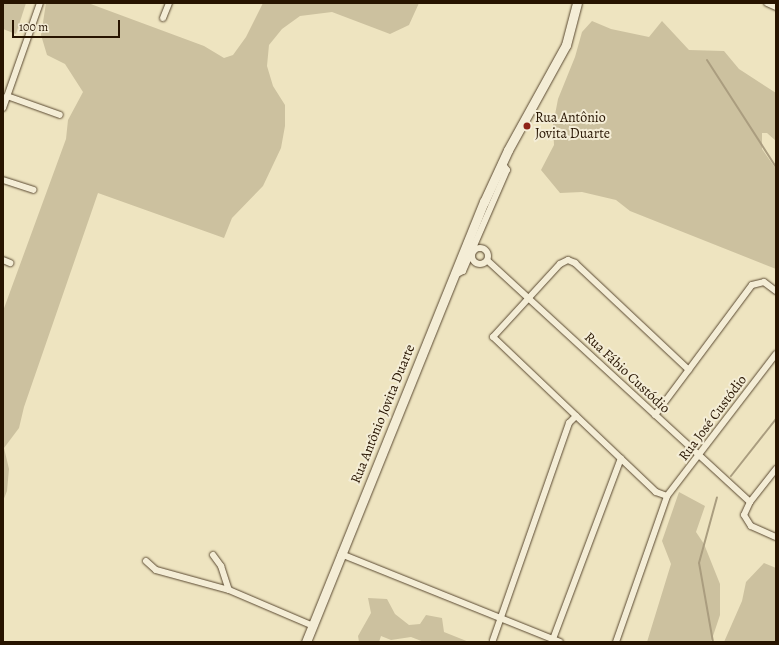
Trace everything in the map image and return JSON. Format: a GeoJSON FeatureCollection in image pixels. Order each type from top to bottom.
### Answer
{"type":"FeatureCollection","features":[{"type":"Feature","properties":{"kind":"main road","name":"Rua Antônio Jovita Duarte"},"geometry":{"type":"LineString","coordinates":[[306,642],[453,276],[502,163],[566,45],[577,3]]}},
{"type":"Feature","properties":{"kind":"street"},"geometry":{"type":"LineString","coordinates":[[3,108],[40,3]]}},
{"type":"Feature","properties":{"kind":"street"},"geometry":{"type":"LineString","coordinates":[[163,18],[169,3]]}},
{"type":"Feature","properties":{"kind":"street"},"geometry":{"type":"LineString","coordinates":[[767,3],[776,7]]}},
{"type":"Feature","properties":{"kind":"street"},"geometry":{"type":"LineString","coordinates":[[7,96],[60,115]]}},
{"type":"Feature","properties":{"kind":"street"},"geometry":{"type":"LineString","coordinates":[[453,276],[463,271],[472,251],[507,170],[502,163]]}},
{"type":"Feature","properties":{"kind":"street"},"geometry":{"type":"LineString","coordinates":[[3,180],[32,190]]}},
{"type":"Feature","properties":{"kind":"street"},"geometry":{"type":"LineString","coordinates":[[484,249],[489,255],[488,261],[478,264],[473,260],[472,251],[484,249]]}},
{"type":"Feature","properties":{"kind":"street"},"geometry":{"type":"LineString","coordinates":[[3,260],[10,263]]}},
{"type":"Feature","properties":{"kind":"street"},"geometry":{"type":"LineString","coordinates":[[616,642],[667,496],[656,492],[493,337],[560,264],[568,260],[575,264],[689,370]]}},
{"type":"Feature","properties":{"kind":"street","name":"Rua Fábio Custódio"},"geometry":{"type":"LineString","coordinates":[[488,261],[750,502]]}},
{"type":"Feature","properties":{"kind":"street"},"geometry":{"type":"LineString","coordinates":[[655,415],[752,285],[760,281],[776,292]]}},
{"type":"Feature","properties":{"kind":"street","name":"Rua José Custódio"},"geometry":{"type":"LineString","coordinates":[[667,496],[700,456],[776,354]]}},
{"type":"Feature","properties":{"kind":"street"},"geometry":{"type":"LineString","coordinates":[[493,640],[569,423],[576,416]]}},
{"type":"Feature","properties":{"kind":"street"},"geometry":{"type":"LineString","coordinates":[[553,639],[621,458]]}},
{"type":"Feature","properties":{"kind":"street"},"geometry":{"type":"LineString","coordinates":[[776,469],[774,476],[750,502],[744,515],[746,521],[756,529],[776,537]]}},
{"type":"Feature","properties":{"kind":"street"},"geometry":{"type":"LineString","coordinates":[[341,554],[560,642]]}},
{"type":"Feature","properties":{"kind":"street"},"geometry":{"type":"LineString","coordinates":[[213,555],[221,566],[229,590]]}},
{"type":"Feature","properties":{"kind":"street"},"geometry":{"type":"LineString","coordinates":[[146,561],[156,570],[229,590],[313,626]]}},
{"type":"Feature","properties":{"kind":"shaded area"},"geometry":{"type":"Polygon","coordinates":[[[3,3],[26,3],[16,34],[3,29],[3,3]]]}},
{"type":"Feature","properties":{"kind":"shaded area"},"geometry":{"type":"Polygon","coordinates":[[[46,3],[88,3],[204,46],[224,58],[233,55],[246,37],[263,3],[419,3],[409,25],[390,34],[332,12],[300,16],[282,29],[269,45],[267,66],[273,86],[285,105],[285,126],[281,148],[263,186],[232,218],[224,238],[98,193],[24,407],[19,428],[4,448],[9,469],[7,491],[3,501],[3,311],[66,139],[68,120],[83,92],[65,64],[47,55],[41,35],[46,3]]]}},
{"type":"Feature","properties":{"kind":"shaded area"},"geometry":{"type":"Polygon","coordinates":[[[592,21],[611,29],[649,37],[662,21],[689,50],[724,51],[739,69],[776,93],[776,141],[767,133],[762,133],[762,149],[776,169],[776,269],[630,211],[616,200],[582,192],[560,193],[541,170],[554,145],[553,125],[558,99],[575,57],[582,32],[592,21]]]}},
{"type":"Feature","properties":{"kind":"shaded area"},"geometry":{"type":"Polygon","coordinates":[[[679,492],[705,506],[696,532],[704,544],[720,584],[720,615],[711,642],[647,642],[671,564],[662,541],[679,492]]]}},
{"type":"Feature","properties":{"kind":"shaded area"},"geometry":{"type":"Polygon","coordinates":[[[764,563],[776,568],[776,642],[724,642],[742,601],[746,582],[764,563]]]}},
{"type":"Feature","properties":{"kind":"shaded area"},"geometry":{"type":"Polygon","coordinates":[[[368,598],[387,599],[395,614],[409,625],[420,624],[426,615],[442,618],[444,632],[469,642],[424,642],[411,637],[391,640],[381,636],[379,642],[359,642],[358,636],[371,613],[368,598]]]}},
{"type":"Feature","properties":{"kind":"waterway"},"geometry":{"type":"LineString","coordinates":[[707,60],[776,167]]}},
{"type":"Feature","properties":{"kind":"waterway"},"geometry":{"type":"LineString","coordinates":[[731,476],[776,419]]}},
{"type":"Feature","properties":{"kind":"waterway"},"geometry":{"type":"LineString","coordinates":[[713,642],[699,563],[717,497]]}},
{"type":"Feature","properties":{"kind":"place","name":"Rua Antônio Jovita Duarte"},"geometry":{"type":"Point","coordinates":[527,126]}}]}
